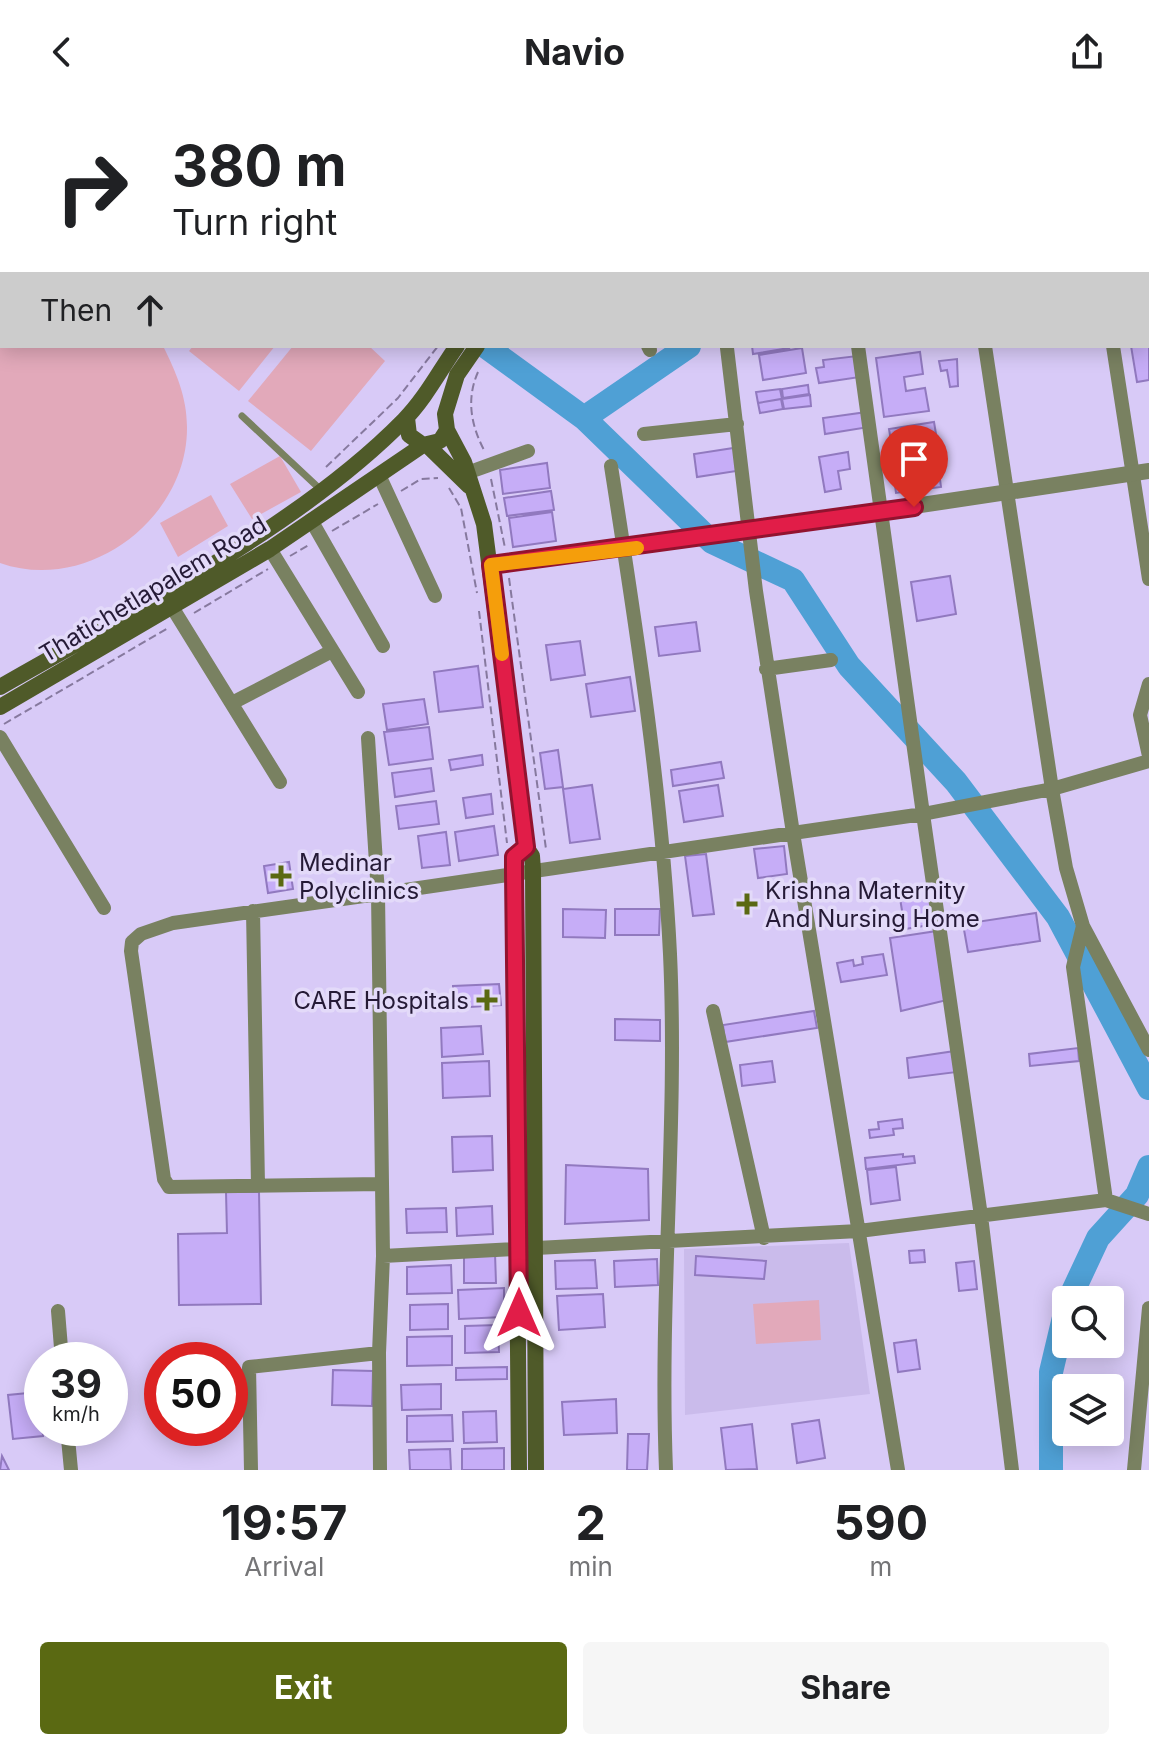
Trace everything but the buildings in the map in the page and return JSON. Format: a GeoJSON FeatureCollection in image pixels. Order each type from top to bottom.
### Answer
{"type":"FeatureCollection","features":[{"type":"Feature","properties":{"kind":"main road"},"geometry":{"type":"LineString","coordinates":[[425,445],[440,441],[446,422],[456,348]]}},
{"type":"Feature","properties":{"kind":"main road"},"geometry":{"type":"LineString","coordinates":[[0,687],[146,603],[317,486],[411,412],[475,348]]}},
{"type":"Feature","properties":{"kind":"main road"},"geometry":{"type":"LineString","coordinates":[[411,412],[435,405],[446,422],[484,524],[526,847],[532,856],[527,1248],[519,1470]]}},
{"type":"Feature","properties":{"kind":"main road"},"geometry":{"type":"LineString","coordinates":[[411,412],[409,435],[468,480]]}},
{"type":"Feature","properties":{"kind":"main road","name":"Thatichetlapalem Road"},"geometry":{"type":"LineString","coordinates":[[0,707],[176,614],[274,556],[311,520],[425,445]]}},
{"type":"Feature","properties":{"kind":"main road"},"geometry":{"type":"LineString","coordinates":[[526,847],[514,857],[514,872],[536,1470]]}},
{"type":"Feature","properties":{"kind":"street"},"geometry":{"type":"LineString","coordinates":[[727,348],[767,669],[898,1470]]}},
{"type":"Feature","properties":{"kind":"street"},"geometry":{"type":"LineString","coordinates":[[858,348],[981,1216],[1012,1470]]}},
{"type":"Feature","properties":{"kind":"street"},"geometry":{"type":"LineString","coordinates":[[985,348],[1066,868],[1081,930],[1147,1042]]}},
{"type":"Feature","properties":{"kind":"street"},"geometry":{"type":"LineString","coordinates":[[1113,348],[1141,472],[1149,579]]}},
{"type":"Feature","properties":{"kind":"street"},"geometry":{"type":"LineString","coordinates":[[644,434],[737,424]]}},
{"type":"Feature","properties":{"kind":"street"},"geometry":{"type":"LineString","coordinates":[[468,480],[528,451]]}},
{"type":"Feature","properties":{"kind":"street"},"geometry":{"type":"LineString","coordinates":[[611,466],[663,854],[671,1000],[669,1243],[663,1395],[666,1470]]}},
{"type":"Feature","properties":{"kind":"street"},"geometry":{"type":"LineString","coordinates":[[491,565],[713,536],[751,538],[1006,490],[1141,472]]}},
{"type":"Feature","properties":{"kind":"street"},"geometry":{"type":"LineString","coordinates":[[379,475],[435,596]]}},
{"type":"Feature","properties":{"kind":"street"},"geometry":{"type":"LineString","coordinates":[[311,520],[383,646]]}},
{"type":"Feature","properties":{"kind":"street"},"geometry":{"type":"LineString","coordinates":[[274,556],[358,692]]}},
{"type":"Feature","properties":{"kind":"street"},"geometry":{"type":"LineString","coordinates":[[176,614],[280,782]]}},
{"type":"Feature","properties":{"kind":"street"},"geometry":{"type":"LineString","coordinates":[[232,703],[332,651]]}},
{"type":"Feature","properties":{"kind":"street"},"geometry":{"type":"LineString","coordinates":[[767,669],[831,660]]}},
{"type":"Feature","properties":{"kind":"street"},"geometry":{"type":"LineString","coordinates":[[382,1184],[169,1187],[164,1179],[132,942],[153,929],[253,911],[514,872],[663,854],[923,814],[1052,789],[1149,759],[1140,715],[1149,684]]}},
{"type":"Feature","properties":{"kind":"street"},"geometry":{"type":"LineString","coordinates":[[0,737],[104,908]]}},
{"type":"Feature","properties":{"kind":"street"},"geometry":{"type":"LineString","coordinates":[[368,738],[378,894],[383,1256],[379,1353],[380,1470]]}},
{"type":"Feature","properties":{"kind":"street"},"geometry":{"type":"LineString","coordinates":[[253,911],[258,1185]]}},
{"type":"Feature","properties":{"kind":"street"},"geometry":{"type":"LineString","coordinates":[[1081,930],[1073,954],[1110,1200]]}},
{"type":"Feature","properties":{"kind":"street"},"geometry":{"type":"LineString","coordinates":[[713,1011],[764,1238]]}},
{"type":"Feature","properties":{"kind":"street"},"geometry":{"type":"LineString","coordinates":[[383,1256],[859,1231],[1110,1200],[1145,1212]]}},
{"type":"Feature","properties":{"kind":"street"},"geometry":{"type":"LineString","coordinates":[[1134,1470],[1149,1308]]}},
{"type":"Feature","properties":{"kind":"street"},"geometry":{"type":"LineString","coordinates":[[58,1311],[61,1342]]}},
{"type":"Feature","properties":{"kind":"street"},"geometry":{"type":"LineString","coordinates":[[251,1470],[249,1367],[379,1353]]}},
{"type":"Feature","properties":{"kind":"street"},"geometry":{"type":"LineString","coordinates":[[69,1446],[71,1470]]}},
{"type":"Feature","properties":{"kind":"lane"},"geometry":{"type":"LineString","coordinates":[[242,416],[317,486]]}},
{"type":"Feature","properties":{"kind":"path"},"geometry":{"type":"LineString","coordinates":[[317,486],[398,398],[436,349]]}},
{"type":"Feature","properties":{"kind":"path"},"geometry":{"type":"LineString","coordinates":[[0,727],[176,614],[274,556],[321,538],[421,479],[436,477],[448,487],[461,508],[477,595]]}},
{"type":"Feature","properties":{"kind":"path"},"geometry":{"type":"LineString","coordinates":[[479,610],[507,843]]}},
{"type":"Feature","properties":{"kind":"shaded area"},"geometry":{"type":"Polygon","coordinates":[[[0,348],[164,348],[183,395],[187,427],[183,461],[170,491],[151,519],[126,541],[98,558],[66,568],[33,570],[0,563],[0,348]]]}},
{"type":"Feature","properties":{"kind":"shaded area"},"geometry":{"type":"Polygon","coordinates":[[[191,348],[273,348],[239,391],[189,351],[191,348]]]}},
{"type":"Feature","properties":{"kind":"shaded area"},"geometry":{"type":"Polygon","coordinates":[[[291,348],[371,348],[385,361],[311,451],[248,401],[291,348]]]}},
{"type":"Feature","properties":{"kind":"shaded area"},"geometry":{"type":"Polygon","coordinates":[[[280,456],[301,492],[252,519],[230,484],[280,456]]]}},
{"type":"Feature","properties":{"kind":"shaded area"},"geometry":{"type":"Polygon","coordinates":[[[211,495],[228,526],[178,557],[160,523],[211,495]]]}},
{"type":"Feature","properties":{"kind":"shaded area"},"geometry":{"type":"Polygon","coordinates":[[[849,1243],[870,1394],[685,1415],[684,1249],[849,1243]]]}},
{"type":"Feature","properties":{"kind":"shaded area"},"geometry":{"type":"Polygon","coordinates":[[[819,1300],[821,1340],[756,1344],[753,1304],[819,1300]]]}},
{"type":"Feature","properties":{"kind":"waterway"},"geometry":{"type":"LineString","coordinates":[[488,348],[584,418],[712,542],[793,580],[849,666],[956,782],[1058,917],[1149,1088]]}},
{"type":"Feature","properties":{"kind":"waterway"},"geometry":{"type":"LineString","coordinates":[[584,418],[686,348]]}},
{"type":"Feature","properties":{"kind":"waterway"},"geometry":{"type":"LineString","coordinates":[[1076,1286],[1098,1238],[1137,1195],[1149,1167]]}},
{"type":"Feature","properties":{"kind":"waterway"},"geometry":{"type":"LineString","coordinates":[[1051,1470],[1051,1372],[1054,1358]]}},
{"type":"Feature","properties":{"kind":"slow traffic"},"geometry":{"type":"LineString","coordinates":[[502,654],[491,565],[637,548]]}},
{"type":"Feature","properties":{"kind":"place","name":"Medinar Polyclinics"},"geometry":{"type":"Point","coordinates":[281,876]}},
{"type":"Feature","properties":{"kind":"place","name":"Krishna Maternity And Nursing Home"},"geometry":{"type":"Point","coordinates":[747,904]}},
{"type":"Feature","properties":{"kind":"place","name":"CARE Hospitals"},"geometry":{"type":"Point","coordinates":[487,1000]}},
{"type":"Feature","properties":{"kind":"route"},"geometry":{"type":"LineString","coordinates":[[519,1313],[514,857],[526,847],[491,565],[624,550],[914,507]]}}]}
